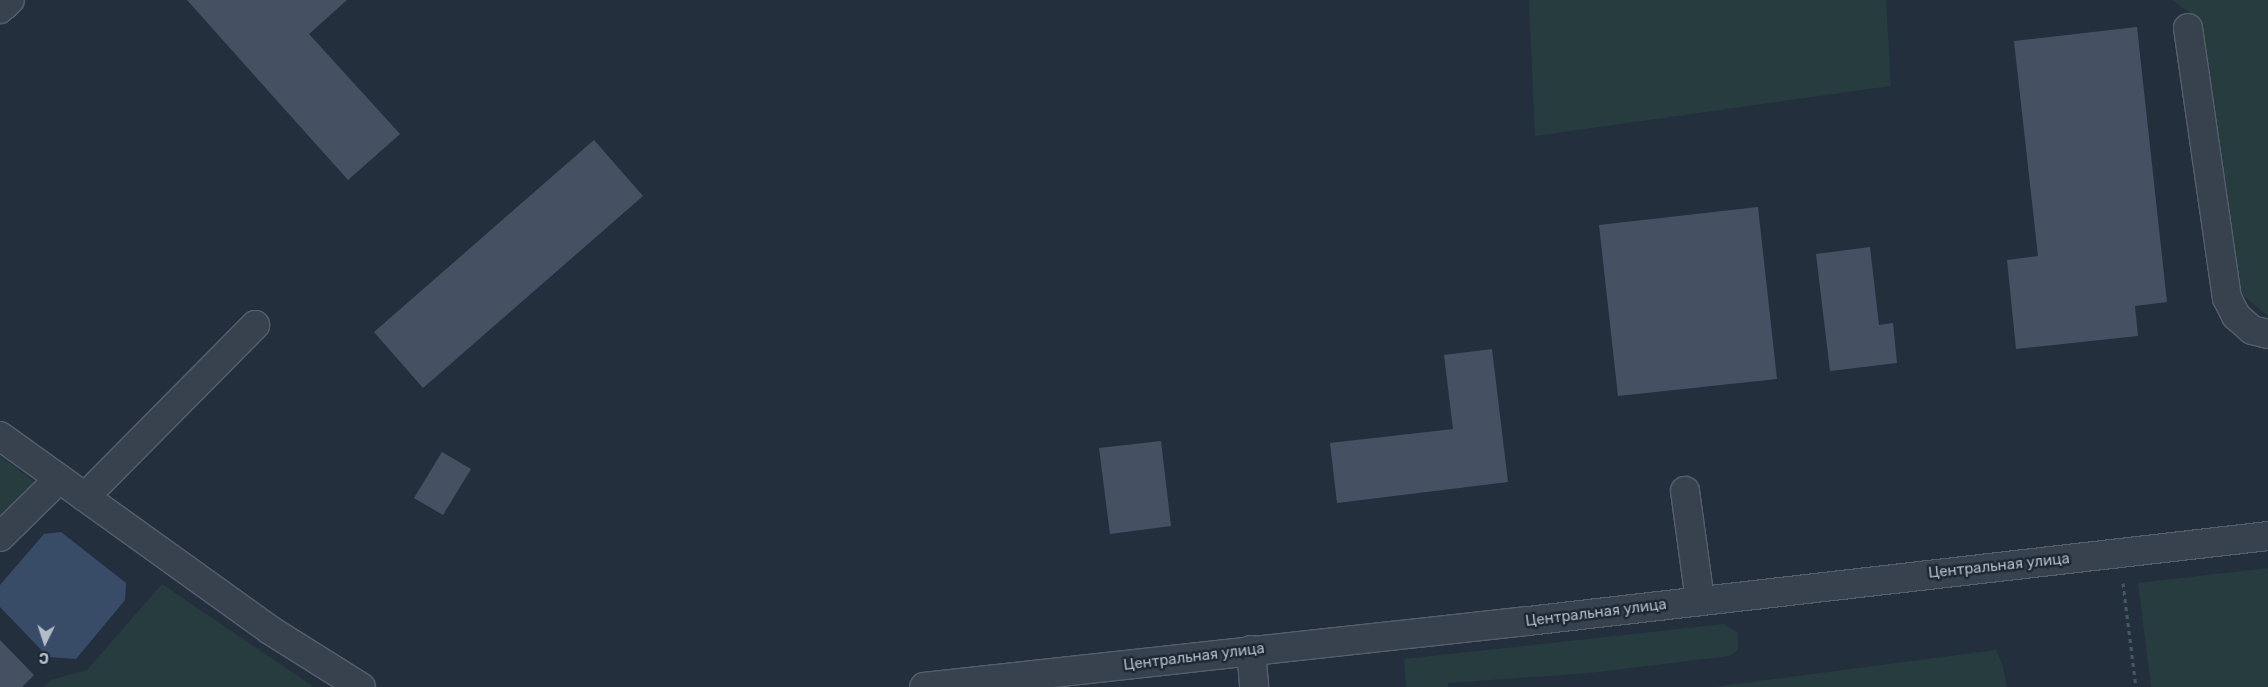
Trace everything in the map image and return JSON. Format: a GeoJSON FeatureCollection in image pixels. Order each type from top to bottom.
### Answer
{"type":"FeatureCollection","features":[{"type":"Feature","properties":{"kind":"street"},"geometry":{"type":"LineString","coordinates":[[0,9],[10,0]]}},
{"type":"Feature","properties":{"kind":"street"},"geometry":{"type":"LineString","coordinates":[[2188,28],[2227,298],[2236,316],[2252,330],[2268,334]]}},
{"type":"Feature","properties":{"kind":"street"},"geometry":{"type":"LineString","coordinates":[[85,497],[256,325]]}},
{"type":"Feature","properties":{"kind":"street"},"geometry":{"type":"LineString","coordinates":[[0,436],[270,630],[361,687]]}},
{"type":"Feature","properties":{"kind":"street"},"geometry":{"type":"LineString","coordinates":[[0,537],[59,479]]}},
{"type":"Feature","properties":{"kind":"street"},"geometry":{"type":"LineString","coordinates":[[1685,491],[1700,601]]}},
{"type":"Feature","properties":{"kind":"street","name":"Центральная улица"},"geometry":{"type":"LineString","coordinates":[[924,687],[2268,536]]}},
{"type":"Feature","properties":{"kind":"street"},"geometry":{"type":"LineString","coordinates":[[1251,650],[1254,687]]}},
{"type":"Feature","properties":{"kind":"path"},"geometry":{"type":"LineString","coordinates":[[2119,553],[2136,687]]}},
{"type":"Feature","properties":{"kind":"green space"},"geometry":{"type":"Polygon","coordinates":[[[1529,0],[1886,0],[1891,86],[1535,136],[1529,0]]]}},
{"type":"Feature","properties":{"kind":"green space"},"geometry":{"type":"Polygon","coordinates":[[[2172,0],[2268,0],[2268,316],[2239,292],[2200,20],[2172,0]]]}},
{"type":"Feature","properties":{"kind":"green space"},"geometry":{"type":"Polygon","coordinates":[[[0,456],[35,482],[0,515],[0,456]]]}},
{"type":"Feature","properties":{"kind":"green space"},"geometry":{"type":"Polygon","coordinates":[[[2268,568],[2268,687],[2151,687],[2138,583],[2268,568]]]}},
{"type":"Feature","properties":{"kind":"green space"},"geometry":{"type":"Polygon","coordinates":[[[162,584],[312,687],[44,687],[51,680],[87,670],[162,584]]]}},
{"type":"Feature","properties":{"kind":"green space"},"geometry":{"type":"Polygon","coordinates":[[[1724,624],[1738,633],[1738,650],[1729,656],[1590,673],[1448,683],[1448,687],[1406,687],[1404,659],[1724,624]]]}},
{"type":"Feature","properties":{"kind":"green space"},"geometry":{"type":"Polygon","coordinates":[[[1996,650],[2003,666],[2007,687],[1714,687],[1996,650]]]}},
{"type":"Feature","properties":{"kind":"water"},"geometry":{"type":"Polygon","coordinates":[[[61,532],[126,583],[125,600],[76,659],[48,657],[0,607],[0,585],[44,534],[61,532]]]}},
{"type":"Feature","properties":{"kind":"building"},"geometry":{"type":"Polygon","coordinates":[[[187,0],[347,0],[309,34],[400,134],[348,180],[187,0]]]}},
{"type":"Feature","properties":{"kind":"building"},"geometry":{"type":"Polygon","coordinates":[[[2137,27],[2167,302],[2135,306],[2138,336],[2016,349],[2007,260],[2038,256],[2014,41],[2137,27]]]}},
{"type":"Feature","properties":{"kind":"building"},"geometry":{"type":"Polygon","coordinates":[[[594,140],[643,196],[423,388],[374,332],[594,140]]]}},
{"type":"Feature","properties":{"kind":"building"},"geometry":{"type":"Polygon","coordinates":[[[1758,207],[1777,379],[1618,396],[1599,225],[1758,207]]]}},
{"type":"Feature","properties":{"kind":"building"},"geometry":{"type":"Polygon","coordinates":[[[1870,247],[1879,325],[1893,323],[1897,363],[1830,371],[1816,254],[1870,247]]]}},
{"type":"Feature","properties":{"kind":"building"},"geometry":{"type":"Polygon","coordinates":[[[1492,349],[1508,482],[1337,503],[1330,443],[1453,429],[1444,355],[1492,349]]]}},
{"type":"Feature","properties":{"kind":"building"},"geometry":{"type":"Polygon","coordinates":[[[1161,441],[1171,526],[1110,534],[1099,448],[1161,441]]]}},
{"type":"Feature","properties":{"kind":"building"},"geometry":{"type":"Polygon","coordinates":[[[442,452],[471,469],[443,515],[414,498],[442,452]]]}},
{"type":"Feature","properties":{"kind":"building"},"geometry":{"type":"Polygon","coordinates":[[[0,640],[34,675],[22,687],[0,687],[0,640]]]}}]}
